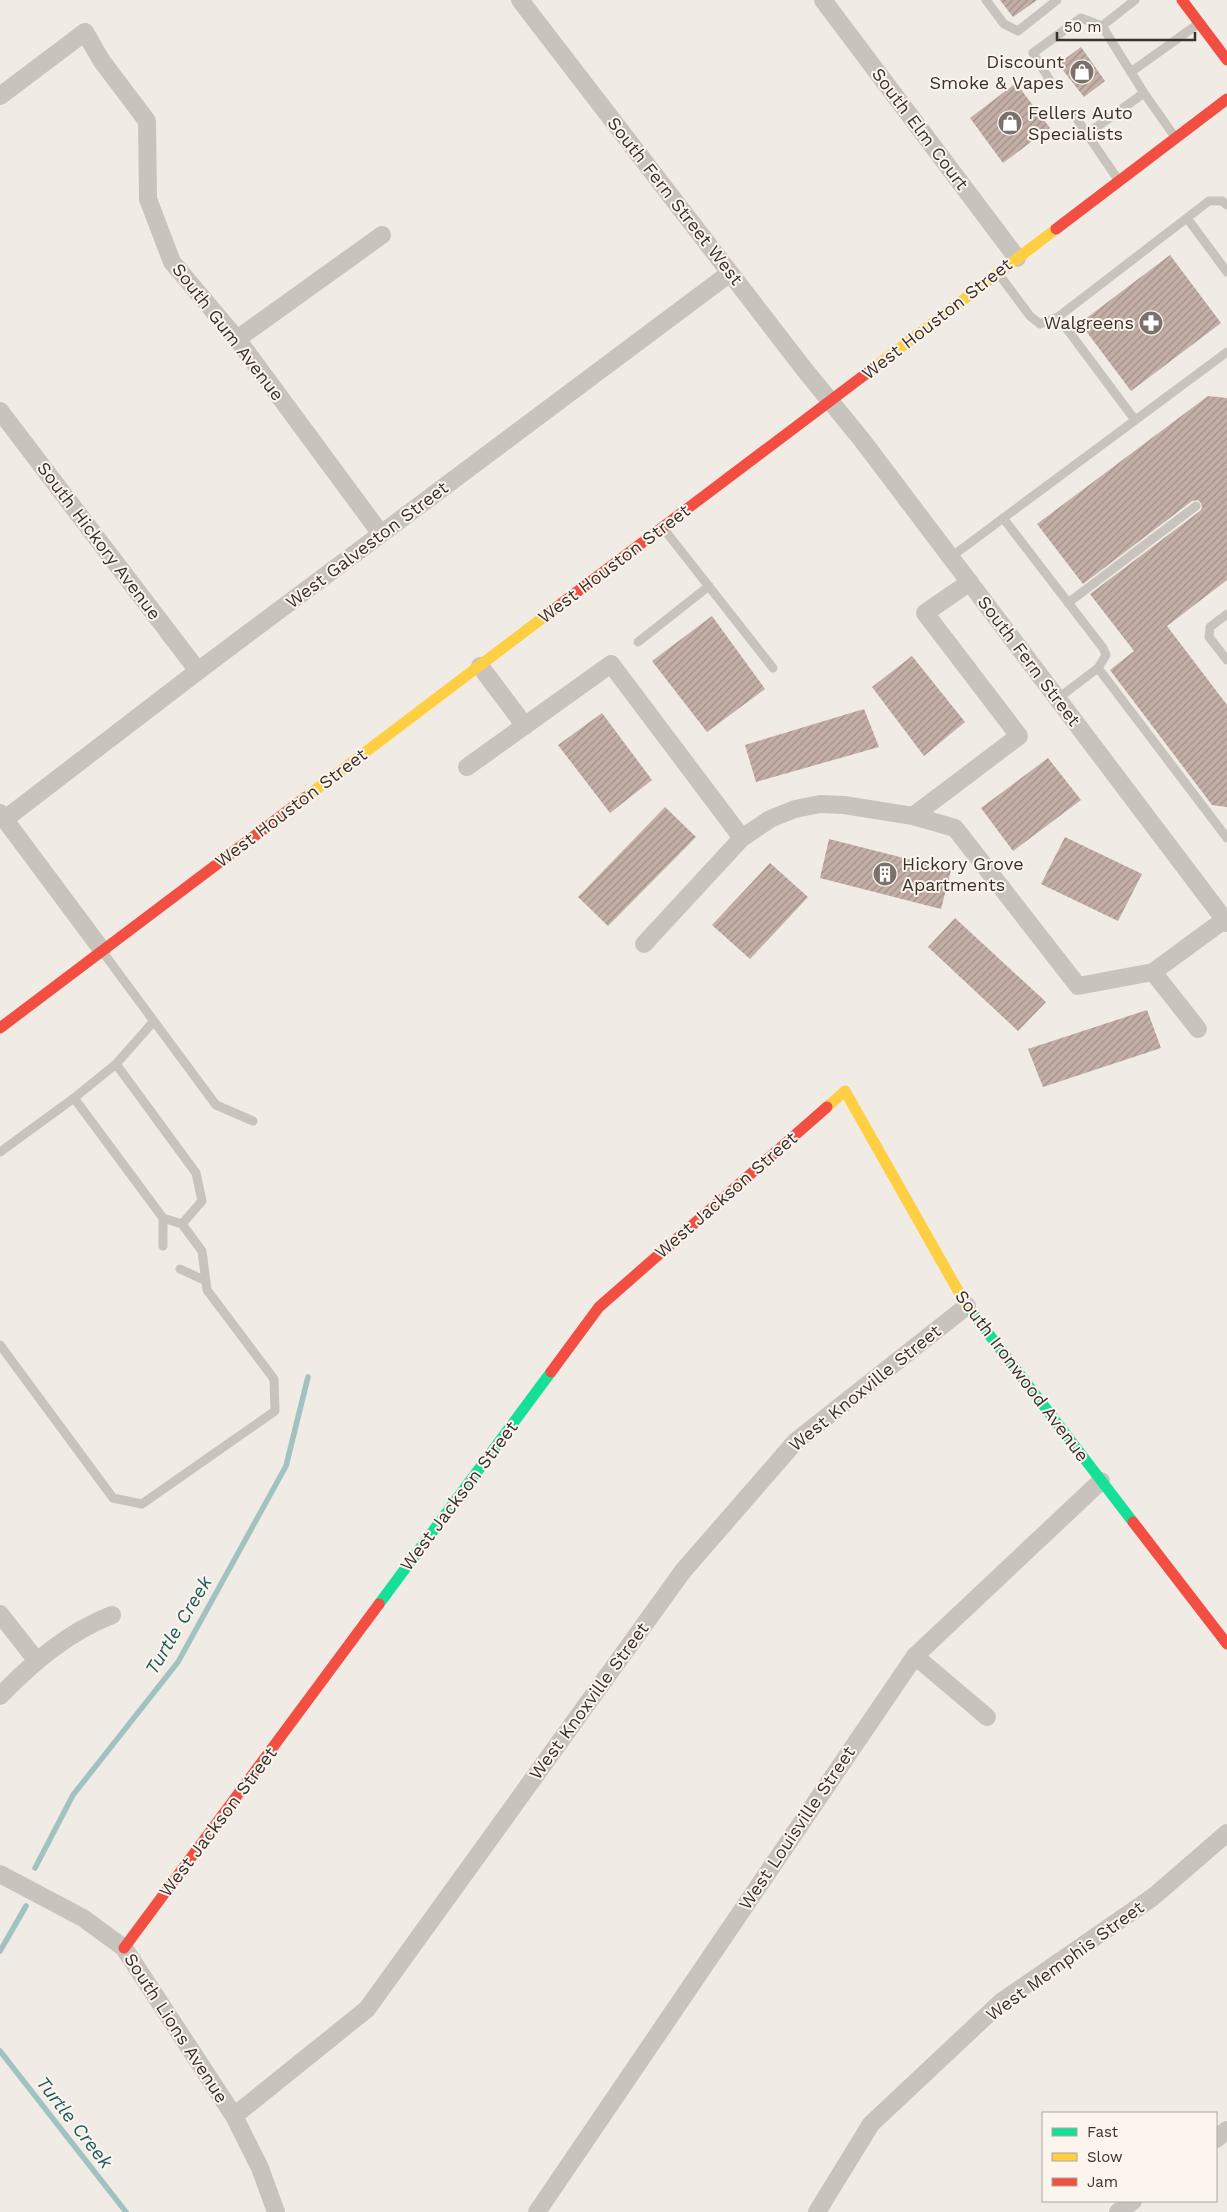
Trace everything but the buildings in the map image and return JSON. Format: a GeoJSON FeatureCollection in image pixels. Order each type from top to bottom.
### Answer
{"type":"FeatureCollection","features":[{"type":"Feature","properties":{"kind":"street","name":"South Fern Street West"},"geometry":{"type":"LineString","coordinates":[[520,0],[831,401]]}},
{"type":"Feature","properties":{"kind":"street","name":"South Elm Court"},"geometry":{"type":"LineString","coordinates":[[823,0],[1017,258]]}},
{"type":"Feature","properties":{"kind":"street"},"geometry":{"type":"LineString","coordinates":[[1182,0],[1227,60]]}},
{"type":"Feature","properties":{"kind":"street","name":"South Gum Avenue"},"geometry":{"type":"LineString","coordinates":[[0,96],[85,32],[101,60],[147,121],[148,199],[172,262],[237,339],[381,534]]}},
{"type":"Feature","properties":{"kind":"street","name":"West Houston Street"},"geometry":{"type":"LineString","coordinates":[[0,1028],[831,401],[1227,99]]}},
{"type":"Feature","properties":{"kind":"street"},"geometry":{"type":"LineString","coordinates":[[237,339],[382,235]]}},
{"type":"Feature","properties":{"kind":"street","name":"West Galveston Street"},"geometry":{"type":"LineString","coordinates":[[2,816],[730,273]]}},
{"type":"Feature","properties":{"kind":"street","name":"South Fern Street"},"geometry":{"type":"LineString","coordinates":[[831,401],[951,556],[1226,921]]}},
{"type":"Feature","properties":{"kind":"street","name":"South Hickory Avenue"},"geometry":{"type":"LineString","coordinates":[[0,412],[198,671]]}},
{"type":"Feature","properties":{"kind":"street"},"geometry":{"type":"LineString","coordinates":[[913,816],[1019,736],[925,613],[970,582]]}},
{"type":"Feature","properties":{"kind":"street"},"geometry":{"type":"LineString","coordinates":[[467,767],[611,664],[742,838]]}},
{"type":"Feature","properties":{"kind":"street"},"geometry":{"type":"LineString","coordinates":[[480,666],[525,726]]}},
{"type":"Feature","properties":{"kind":"street"},"geometry":{"type":"LineString","coordinates":[[644,944],[742,838],[770,819],[795,808],[820,804],[844,805],[913,816],[955,828],[1078,986],[1153,972],[1226,921]]}},
{"type":"Feature","properties":{"kind":"street"},"geometry":{"type":"LineString","coordinates":[[2,816],[102,950]]}},
{"type":"Feature","properties":{"kind":"street"},"geometry":{"type":"LineString","coordinates":[[1153,972],[1198,1029]]}},
{"type":"Feature","properties":{"kind":"street","name":"South Ironwood Avenue"},"geometry":{"type":"LineString","coordinates":[[845,1091],[967,1306],[1227,1644]]}},
{"type":"Feature","properties":{"kind":"street","name":"West Jackson Street"},"geometry":{"type":"LineString","coordinates":[[124,1948],[599,1307],[845,1091]]}},
{"type":"Feature","properties":{"kind":"street","name":"West Knoxville Street"},"geometry":{"type":"LineString","coordinates":[[234,2116],[367,2008],[684,1571],[796,1441],[967,1306]]}},
{"type":"Feature","properties":{"kind":"street","name":"West Louisville Street"},"geometry":{"type":"LineString","coordinates":[[537,2212],[915,1656],[1101,1481]]}},
{"type":"Feature","properties":{"kind":"street"},"geometry":{"type":"LineString","coordinates":[[0,1614],[37,1661]]}},
{"type":"Feature","properties":{"kind":"street"},"geometry":{"type":"LineString","coordinates":[[0,1696],[37,1661],[71,1636],[92,1622],[112,1615]]}},
{"type":"Feature","properties":{"kind":"street"},"geometry":{"type":"LineString","coordinates":[[915,1656],[987,1717]]}},
{"type":"Feature","properties":{"kind":"street","name":"West Memphis Street"},"geometry":{"type":"LineString","coordinates":[[817,2212],[871,2124],[1002,2002],[1153,1897],[1227,1833]]}},
{"type":"Feature","properties":{"kind":"street","name":"South Lions Avenue"},"geometry":{"type":"LineString","coordinates":[[0,1874],[83,1918],[124,1948],[234,2116],[260,2168],[276,2212]]}},
{"type":"Feature","properties":{"kind":"street"},"geometry":{"type":"LineString","coordinates":[[1217,2138],[1227,2130]]}},
{"type":"Feature","properties":{"kind":"street"},"geometry":{"type":"LineString","coordinates":[[1118,2212],[1132,2202]]}},
{"type":"Feature","properties":{"kind":"lane"},"geometry":{"type":"LineString","coordinates":[[986,0],[1004,24],[1018,31],[1057,0]]}},
{"type":"Feature","properties":{"kind":"lane"},"geometry":{"type":"LineString","coordinates":[[1102,26],[1134,0]]}},
{"type":"Feature","properties":{"kind":"lane"},"geometry":{"type":"LineString","coordinates":[[1049,79],[1033,53],[1081,18],[1102,26],[1144,93],[1176,137]]}},
{"type":"Feature","properties":{"kind":"lane"},"geometry":{"type":"LineString","coordinates":[[1131,72],[1199,23]]}},
{"type":"Feature","properties":{"kind":"lane"},"geometry":{"type":"LineString","coordinates":[[1087,134],[1144,93]]}},
{"type":"Feature","properties":{"kind":"lane"},"geometry":{"type":"LineString","coordinates":[[1073,113],[1119,181]]}},
{"type":"Feature","properties":{"kind":"lane"},"geometry":{"type":"LineString","coordinates":[[998,273],[1030,316],[1040,324],[1058,316],[1209,201],[1222,201],[1227,205]]}},
{"type":"Feature","properties":{"kind":"lane"},"geometry":{"type":"LineString","coordinates":[[1187,218],[1227,272]]}},
{"type":"Feature","properties":{"kind":"lane"},"geometry":{"type":"LineString","coordinates":[[1058,316],[1135,420]]}},
{"type":"Feature","properties":{"kind":"lane"},"geometry":{"type":"LineString","coordinates":[[951,556],[1227,352]]}},
{"type":"Feature","properties":{"kind":"lane"},"geometry":{"type":"LineString","coordinates":[[1068,603],[1196,506]]}},
{"type":"Feature","properties":{"kind":"lane"},"geometry":{"type":"LineString","coordinates":[[1003,518],[1103,648],[1106,655],[1098,668],[1058,699]]}},
{"type":"Feature","properties":{"kind":"lane"},"geometry":{"type":"LineString","coordinates":[[663,528],[773,668]]}},
{"type":"Feature","properties":{"kind":"lane"},"geometry":{"type":"LineString","coordinates":[[638,642],[709,586]]}},
{"type":"Feature","properties":{"kind":"lane"},"geometry":{"type":"LineString","coordinates":[[1227,614],[1210,627],[1209,637],[1227,660]]}},
{"type":"Feature","properties":{"kind":"lane"},"geometry":{"type":"LineString","coordinates":[[1098,668],[1227,838]]}},
{"type":"Feature","properties":{"kind":"lane"},"geometry":{"type":"LineString","coordinates":[[102,950],[216,1105],[253,1121]]}},
{"type":"Feature","properties":{"kind":"lane"},"geometry":{"type":"LineString","coordinates":[[0,1152],[74,1098],[116,1064],[154,1021]]}},
{"type":"Feature","properties":{"kind":"lane"},"geometry":{"type":"LineString","coordinates":[[116,1064],[196,1173],[202,1201],[182,1224]]}},
{"type":"Feature","properties":{"kind":"lane"},"geometry":{"type":"LineString","coordinates":[[0,1345],[113,1498],[142,1504],[275,1412],[274,1379],[207,1290],[202,1251],[182,1224],[163,1218],[74,1098]]}},
{"type":"Feature","properties":{"kind":"lane"},"geometry":{"type":"LineString","coordinates":[[163,1218],[163,1246]]}},
{"type":"Feature","properties":{"kind":"lane"},"geometry":{"type":"LineString","coordinates":[[180,1269],[206,1280]]}},
{"type":"Feature","properties":{"kind":"waterway","name":"Turtle Creek"},"geometry":{"type":"LineString","coordinates":[[35,1868],[73,1795],[178,1662],[286,1466],[308,1377]]}},
{"type":"Feature","properties":{"kind":"waterway","name":"Turtle Creek"},"geometry":{"type":"LineString","coordinates":[[0,1951],[26,1906]]}},
{"type":"Feature","properties":{"kind":"waterway","name":"Turtle Creek"},"geometry":{"type":"LineString","coordinates":[[0,2051],[126,2212]]}},
{"type":"Feature","properties":{"kind":"traffic: fast"},"geometry":{"type":"LineString","coordinates":[[965,1303],[1133,1522]]}},
{"type":"Feature","properties":{"kind":"traffic: fast"},"geometry":{"type":"LineString","coordinates":[[379,1604],[551,1372]]}},
{"type":"Feature","properties":{"kind":"traffic: slow"},"geometry":{"type":"LineString","coordinates":[[875,367],[1056,229]]}},
{"type":"Feature","properties":{"kind":"traffic: slow"},"geometry":{"type":"LineString","coordinates":[[306,797],[549,613]]}},
{"type":"Feature","properties":{"kind":"traffic: slow"},"geometry":{"type":"LineString","coordinates":[[827,1107],[845,1091],[965,1303]]}},
{"type":"Feature","properties":{"kind":"traffic: jam"},"geometry":{"type":"LineString","coordinates":[[1182,0],[1227,60]]}},
{"type":"Feature","properties":{"kind":"traffic: jam"},"geometry":{"type":"LineString","coordinates":[[1056,229],[1227,99]]}},
{"type":"Feature","properties":{"kind":"traffic: jam"},"geometry":{"type":"LineString","coordinates":[[549,613],[875,367]]}},
{"type":"Feature","properties":{"kind":"traffic: jam"},"geometry":{"type":"LineString","coordinates":[[0,1028],[306,797]]}},
{"type":"Feature","properties":{"kind":"traffic: jam"},"geometry":{"type":"LineString","coordinates":[[551,1372],[599,1307],[827,1107]]}},
{"type":"Feature","properties":{"kind":"traffic: jam"},"geometry":{"type":"LineString","coordinates":[[1133,1522],[1227,1644]]}},
{"type":"Feature","properties":{"kind":"traffic: jam"},"geometry":{"type":"LineString","coordinates":[[124,1948],[379,1604]]}},
{"type":"Feature","properties":{"kind":"place","name":"Discount Smoke & Vapes"},"geometry":{"type":"Point","coordinates":[1082,72]}},
{"type":"Feature","properties":{"kind":"place","name":"Fellers Auto Specialists"},"geometry":{"type":"Point","coordinates":[1010,123]}},
{"type":"Feature","properties":{"kind":"place","name":"Walgreens"},"geometry":{"type":"Point","coordinates":[1151,323]}},
{"type":"Feature","properties":{"kind":"place","name":"Hickory Grove Apartments"},"geometry":{"type":"Point","coordinates":[885,874]}}]}
